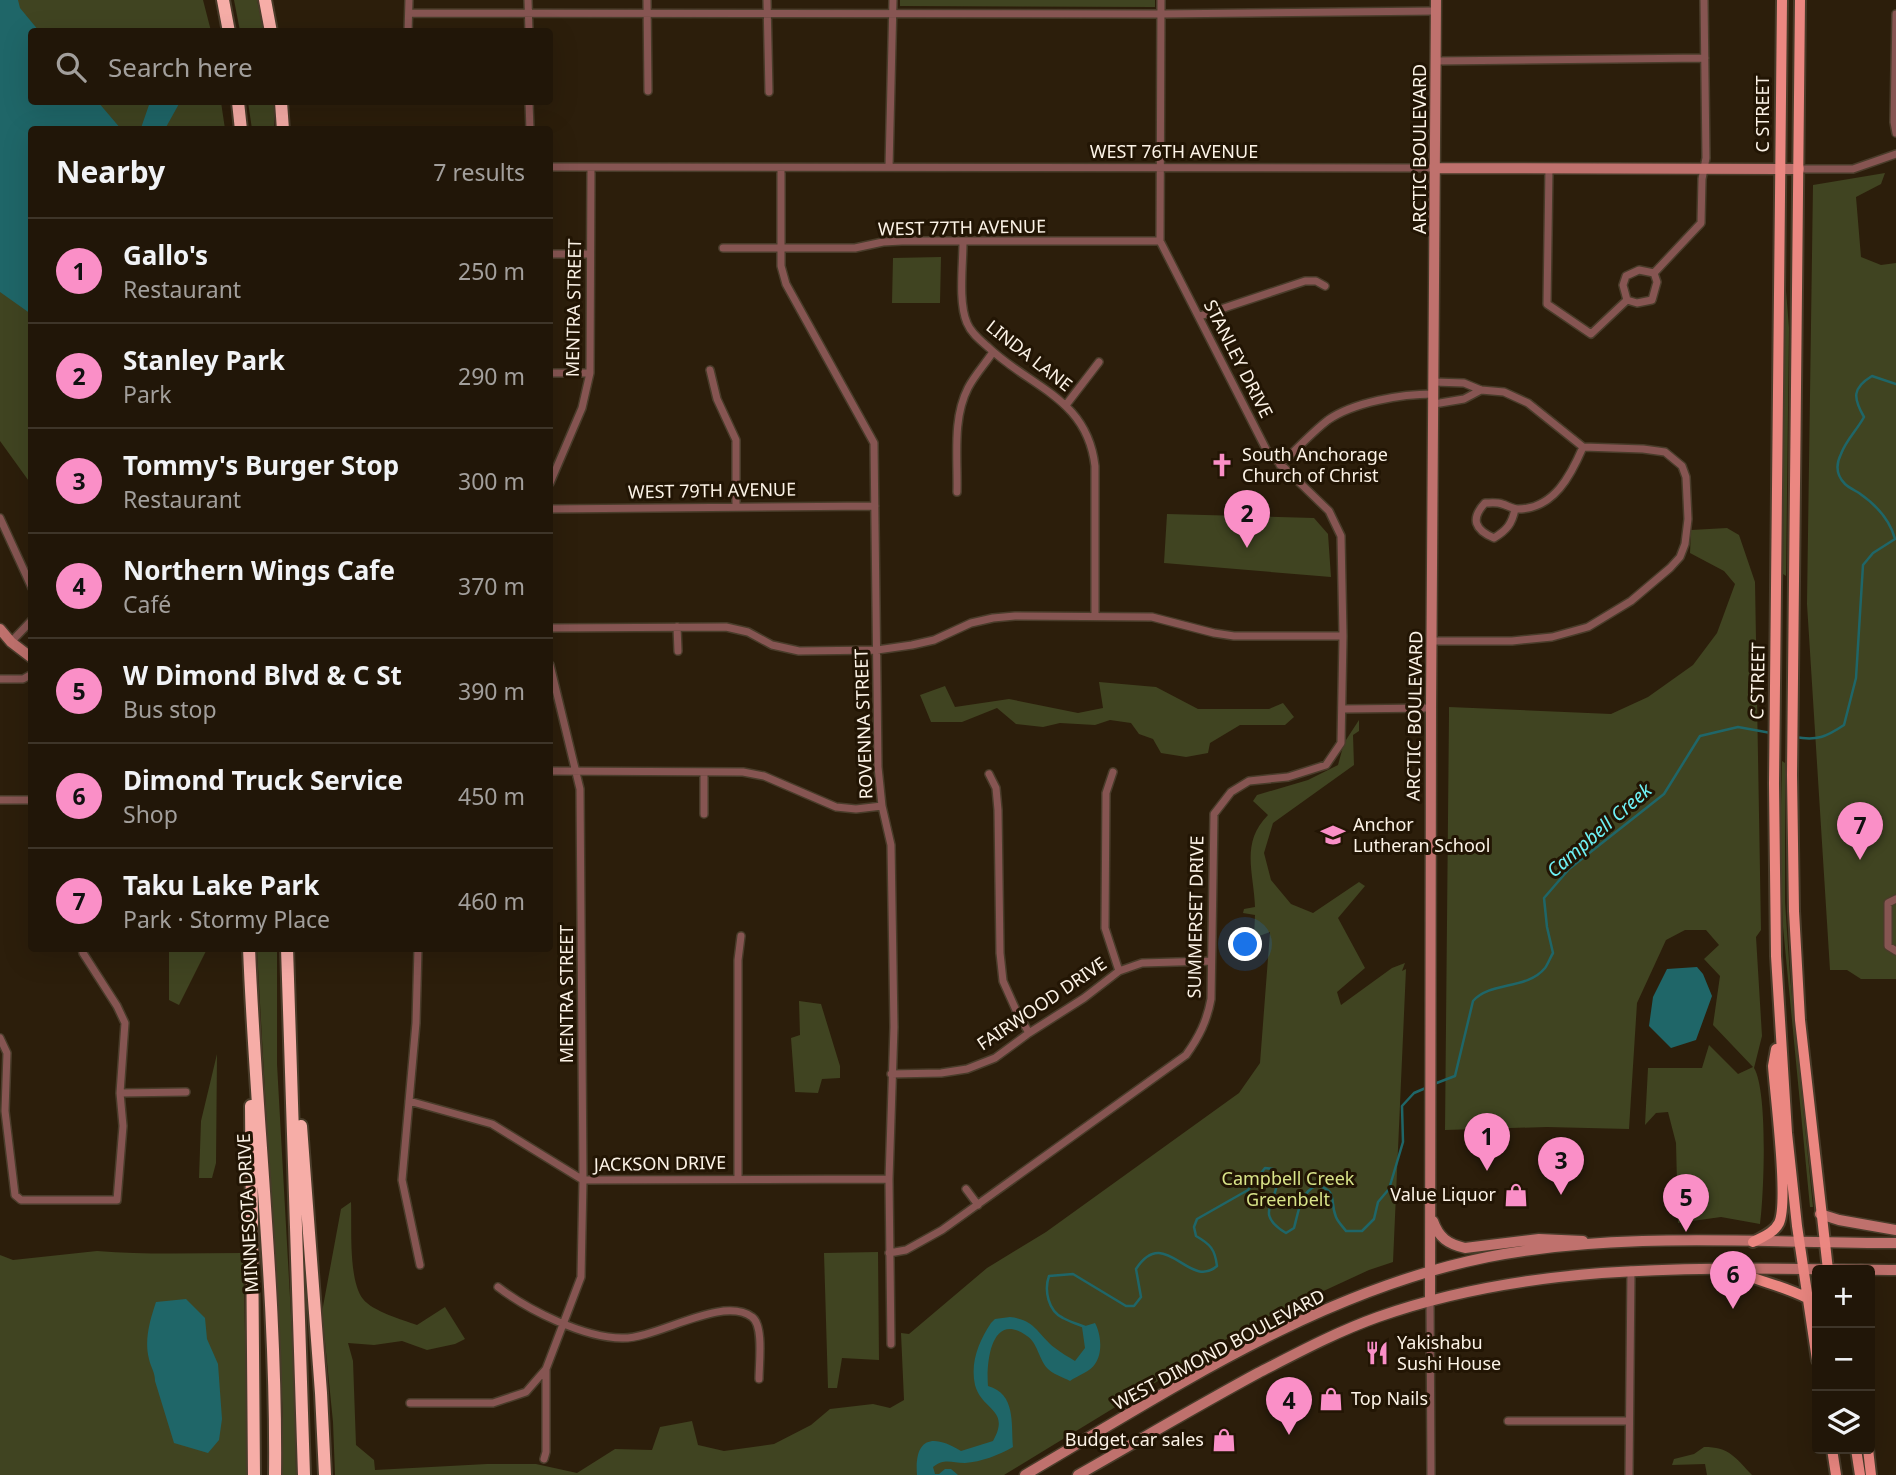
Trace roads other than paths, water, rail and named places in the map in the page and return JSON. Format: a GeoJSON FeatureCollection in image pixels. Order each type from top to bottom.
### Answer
{"type":"FeatureCollection","features":[{"type":"Feature","properties":{"kind":"highway"},"geometry":{"type":"LineString","coordinates":[[223,0],[228,28]]}},
{"type":"Feature","properties":{"kind":"highway"},"geometry":{"type":"LineString","coordinates":[[265,0],[270,28]]}},
{"type":"Feature","properties":{"kind":"highway"},"geometry":{"type":"LineString","coordinates":[[238,105],[241,126]]}},
{"type":"Feature","properties":{"kind":"highway"},"geometry":{"type":"LineString","coordinates":[[281,105],[283,126]]}},
{"type":"Feature","properties":{"kind":"highway","name":"MINNESOTA DRIVE"},"geometry":{"type":"LineString","coordinates":[[249,952],[265,1182],[276,1403],[275,1475]]}},
{"type":"Feature","properties":{"kind":"highway"},"geometry":{"type":"LineString","coordinates":[[287,952],[304,1475]]}},
{"type":"Feature","properties":{"kind":"highway"},"geometry":{"type":"LineString","coordinates":[[288,984],[316,1317],[325,1475]]}},
{"type":"Feature","properties":{"kind":"highway"},"geometry":{"type":"LineString","coordinates":[[251,1004],[254,1475]]}},
{"type":"Feature","properties":{"kind":"main road","name":"C STREET"},"geometry":{"type":"LineString","coordinates":[[1782,0],[1774,784],[1776,956],[1787,1133],[1812,1329]]}},
{"type":"Feature","properties":{"kind":"main road","name":"C STREET"},"geometry":{"type":"LineString","coordinates":[[1800,0],[1792,775],[1796,960],[1827,1265]]}},
{"type":"Feature","properties":{"kind":"main road","name":"ARCTIC BOULEVARD"},"geometry":{"type":"LineString","coordinates":[[1430,1301],[1429,1062],[1436,5]]}},
{"type":"Feature","properties":{"kind":"main road","name":"WEST 76TH AVENUE"},"geometry":{"type":"LineString","coordinates":[[1437,168],[1799,169]]}},
{"type":"Feature","properties":{"kind":"main road"},"geometry":{"type":"LineString","coordinates":[[0,629],[28,655]]}},
{"type":"Feature","properties":{"kind":"main road"},"geometry":{"type":"LineString","coordinates":[[1754,1242],[1775,1230],[1781,1217],[1781,1164],[1773,1066],[1779,1029]]}},
{"type":"Feature","properties":{"kind":"main road"},"geometry":{"type":"LineString","coordinates":[[1430,1212],[1439,1236],[1453,1245],[1465,1248],[1539,1239],[1615,1244]]}},
{"type":"Feature","properties":{"kind":"main road"},"geometry":{"type":"LineString","coordinates":[[1820,1214],[1896,1230]]}},
{"type":"Feature","properties":{"kind":"main road","name":"WEST DIMOND BOULEVARD"},"geometry":{"type":"LineString","coordinates":[[1025,1475],[1202,1372],[1304,1318],[1368,1292],[1430,1272],[1529,1250],[1615,1244],[1896,1243]]}},
{"type":"Feature","properties":{"kind":"main road"},"geometry":{"type":"LineString","coordinates":[[1731,1269],[1748,1277],[1786,1287],[1807,1298]]}},
{"type":"Feature","properties":{"kind":"main road"},"geometry":{"type":"LineString","coordinates":[[1079,1475],[1215,1396],[1316,1342],[1377,1317],[1430,1301],[1523,1280],[1631,1270],[1812,1269]]}},
{"type":"Feature","properties":{"kind":"main road"},"geometry":{"type":"LineString","coordinates":[[1875,1270],[1896,1270]]}},
{"type":"Feature","properties":{"kind":"main road"},"geometry":{"type":"LineString","coordinates":[[1833,1454],[1836,1475]]}},
{"type":"Feature","properties":{"kind":"main road"},"geometry":{"type":"LineString","coordinates":[[1857,1454],[1860,1475]]}},
{"type":"Feature","properties":{"kind":"main road"},"geometry":{"type":"LineString","coordinates":[[1869,1454],[1871,1475]]}},
{"type":"Feature","properties":{"kind":"street"},"geometry":{"type":"LineString","coordinates":[[408,28],[409,0]]}},
{"type":"Feature","properties":{"kind":"street"},"geometry":{"type":"LineString","coordinates":[[528,0],[528,28]]}},
{"type":"Feature","properties":{"kind":"street"},"geometry":{"type":"LineString","coordinates":[[648,0],[648,91]]}},
{"type":"Feature","properties":{"kind":"street"},"geometry":{"type":"LineString","coordinates":[[767,0],[769,92]]}},
{"type":"Feature","properties":{"kind":"street"},"geometry":{"type":"LineString","coordinates":[[889,167],[893,0]]}},
{"type":"Feature","properties":{"kind":"street","name":"STANLEY DRIVE"},"geometry":{"type":"LineString","coordinates":[[1161,0],[1160,241],[1267,451],[1329,512],[1341,536],[1343,709]]}},
{"type":"Feature","properties":{"kind":"street"},"geometry":{"type":"LineString","coordinates":[[1654,273],[1701,223],[1702,179],[1705,169],[1704,0]]}},
{"type":"Feature","properties":{"kind":"street"},"geometry":{"type":"LineString","coordinates":[[409,13],[1161,14],[1436,5]]}},
{"type":"Feature","properties":{"kind":"street"},"geometry":{"type":"LineString","coordinates":[[1896,15],[1896,133]]}},
{"type":"Feature","properties":{"kind":"street"},"geometry":{"type":"LineString","coordinates":[[1437,61],[1705,58]]}},
{"type":"Feature","properties":{"kind":"street"},"geometry":{"type":"LineString","coordinates":[[529,105],[530,126]]}},
{"type":"Feature","properties":{"kind":"street"},"geometry":{"type":"LineString","coordinates":[[1799,169],[1853,169],[1896,155]]}},
{"type":"Feature","properties":{"kind":"street","name":"WEST 76TH AVENUE"},"geometry":{"type":"LineString","coordinates":[[553,167],[1437,168]]}},
{"type":"Feature","properties":{"kind":"street","name":"MENTRA STREET"},"geometry":{"type":"LineString","coordinates":[[553,477],[582,408],[590,373],[591,168]]}},
{"type":"Feature","properties":{"kind":"street","name":"ROVENNA STREET"},"geometry":{"type":"LineString","coordinates":[[781,168],[781,266],[786,284],[874,443],[878,767],[882,806],[891,845],[894,1027],[889,1179],[891,1344]]}},
{"type":"Feature","properties":{"kind":"street"},"geometry":{"type":"LineString","coordinates":[[1549,168],[1547,304],[1591,334],[1627,300]]}},
{"type":"Feature","properties":{"kind":"street","name":"WEST 77TH AVENUE"},"geometry":{"type":"LineString","coordinates":[[723,248],[855,248],[883,242],[1160,241]]}},
{"type":"Feature","properties":{"kind":"street","name":"LINDA LANE"},"geometry":{"type":"LineString","coordinates":[[963,242],[963,308],[970,329],[993,352],[1066,405],[1087,432],[1093,448],[1095,615]]}},
{"type":"Feature","properties":{"kind":"street"},"geometry":{"type":"LineString","coordinates":[[553,254],[590,254]]}},
{"type":"Feature","properties":{"kind":"street"},"geometry":{"type":"LineString","coordinates":[[1627,300],[1623,285],[1626,276],[1639,270],[1654,273]]}},
{"type":"Feature","properties":{"kind":"street"},"geometry":{"type":"LineString","coordinates":[[1627,300],[1637,303],[1652,300],[1657,282],[1654,273]]}},
{"type":"Feature","properties":{"kind":"street"},"geometry":{"type":"LineString","coordinates":[[1200,316],[1306,281],[1316,281],[1325,286]]}},
{"type":"Feature","properties":{"kind":"street"},"geometry":{"type":"LineString","coordinates":[[957,492],[958,421],[962,400],[993,352]]}},
{"type":"Feature","properties":{"kind":"street"},"geometry":{"type":"LineString","coordinates":[[1066,405],[1099,362]]}},
{"type":"Feature","properties":{"kind":"street"},"geometry":{"type":"LineString","coordinates":[[710,370],[717,399],[736,440],[736,505]]}},
{"type":"Feature","properties":{"kind":"street"},"geometry":{"type":"LineString","coordinates":[[553,373],[590,373]]}},
{"type":"Feature","properties":{"kind":"street"},"geometry":{"type":"LineString","coordinates":[[1432,641],[1512,641],[1552,637],[1588,627],[1631,601],[1670,568],[1680,557],[1685,544],[1688,519],[1686,477],[1682,466],[1665,452],[1583,447],[1528,404],[1504,392],[1481,390],[1464,383],[1434,393]]}},
{"type":"Feature","properties":{"kind":"street"},"geometry":{"type":"LineString","coordinates":[[1280,465],[1328,420],[1349,409],[1415,394],[1434,393],[1464,399],[1481,390]]}},
{"type":"Feature","properties":{"kind":"street"},"geometry":{"type":"LineString","coordinates":[[1515,509],[1512,523],[1506,531],[1494,538],[1481,533],[1477,525],[1478,511],[1485,503],[1501,503],[1515,509],[1535,506],[1554,495],[1572,472],[1583,447]]}},
{"type":"Feature","properties":{"kind":"street","name":"WEST 79TH AVENUE"},"geometry":{"type":"LineString","coordinates":[[553,509],[736,505],[875,506]]}},
{"type":"Feature","properties":{"kind":"street"},"geometry":{"type":"LineString","coordinates":[[0,518],[28,580]]}},
{"type":"Feature","properties":{"kind":"street"},"geometry":{"type":"LineString","coordinates":[[553,628],[726,626],[748,632],[772,645],[799,651],[877,650],[934,640],[971,623],[993,618],[1095,615],[1152,617],[1234,636],[1343,636]]}},
{"type":"Feature","properties":{"kind":"street"},"geometry":{"type":"LineString","coordinates":[[11,642],[28,624]]}},
{"type":"Feature","properties":{"kind":"street"},"geometry":{"type":"LineString","coordinates":[[677,627],[678,651]]}},
{"type":"Feature","properties":{"kind":"street"},"geometry":{"type":"LineString","coordinates":[[0,679],[23,679],[28,676]]}},
{"type":"Feature","properties":{"kind":"street","name":"MENTRA STREET"},"geometry":{"type":"LineString","coordinates":[[546,1369],[580,1277],[583,1180],[580,789],[553,677]]}},
{"type":"Feature","properties":{"kind":"street"},"geometry":{"type":"LineString","coordinates":[[1343,709],[1431,708]]}},
{"type":"Feature","properties":{"kind":"street","name":"SUMMERSET DRIVE"},"geometry":{"type":"LineString","coordinates":[[889,1253],[906,1250],[942,1230],[1186,1055],[1208,1016],[1211,999],[1214,814],[1231,792],[1249,781],[1288,777],[1326,765],[1341,743],[1343,709]]}},
{"type":"Feature","properties":{"kind":"street"},"geometry":{"type":"LineString","coordinates":[[553,771],[743,772],[764,776],[836,807],[856,809],[882,806]]}},
{"type":"Feature","properties":{"kind":"street"},"geometry":{"type":"LineString","coordinates":[[704,772],[704,814]]}},
{"type":"Feature","properties":{"kind":"street"},"geometry":{"type":"LineString","coordinates":[[1112,772],[1106,793],[1105,928],[1119,971]]}},
{"type":"Feature","properties":{"kind":"street"},"geometry":{"type":"LineString","coordinates":[[989,774],[996,788],[998,810],[1000,953],[1003,981],[1029,1033]]}},
{"type":"Feature","properties":{"kind":"street"},"geometry":{"type":"LineString","coordinates":[[0,800],[28,800]]}},
{"type":"Feature","properties":{"kind":"street"},"geometry":{"type":"LineString","coordinates":[[1896,899],[1888,903],[1888,946],[1896,951]]}},
{"type":"Feature","properties":{"kind":"street"},"geometry":{"type":"LineString","coordinates":[[738,1179],[738,960],[741,936]]}},
{"type":"Feature","properties":{"kind":"street"},"geometry":{"type":"LineString","coordinates":[[0,1038],[7,1053],[5,1111],[15,1195],[21,1200],[117,1200],[123,1126],[120,1093],[125,1023],[84,952]]}},
{"type":"Feature","properties":{"kind":"street"},"geometry":{"type":"LineString","coordinates":[[418,952],[416,1023],[402,1180],[420,1265]]}},
{"type":"Feature","properties":{"kind":"street","name":"FAIRWOOD DRIVE"},"geometry":{"type":"LineString","coordinates":[[891,1074],[941,1073],[967,1069],[995,1058],[1119,971],[1142,963],[1212,961]]}},
{"type":"Feature","properties":{"kind":"street"},"geometry":{"type":"LineString","coordinates":[[120,1093],[186,1092]]}},
{"type":"Feature","properties":{"kind":"street","name":"JACKSON DRIVE"},"geometry":{"type":"LineString","coordinates":[[409,1101],[492,1124],[583,1180],[889,1179]]}},
{"type":"Feature","properties":{"kind":"street"},"geometry":{"type":"LineString","coordinates":[[966,1189],[978,1205]]}},
{"type":"Feature","properties":{"kind":"street"},"geometry":{"type":"LineString","coordinates":[[1629,1475],[1631,1270]]}},
{"type":"Feature","properties":{"kind":"street"},"geometry":{"type":"LineString","coordinates":[[498,1287],[515,1300],[564,1323],[594,1334],[622,1338],[646,1335],[680,1321],[711,1313],[745,1313],[757,1316],[760,1327],[758,1379]]}},
{"type":"Feature","properties":{"kind":"street","name":"ARCTIC BOULEVARD"},"geometry":{"type":"LineString","coordinates":[[1430,1301],[1431,1475]]}},
{"type":"Feature","properties":{"kind":"street"},"geometry":{"type":"LineString","coordinates":[[410,1403],[493,1403],[526,1392],[546,1369]]}},
{"type":"Feature","properties":{"kind":"street"},"geometry":{"type":"LineString","coordinates":[[544,1459],[546,1369]]}},
{"type":"Feature","properties":{"kind":"street"},"geometry":{"type":"LineString","coordinates":[[1508,1421],[1629,1421]]}},
{"type":"Feature","properties":{"kind":"water"},"geometry":{"type":"Polygon","coordinates":[[[0,0],[18,0],[20,8],[37,28],[28,28],[28,105],[101,105],[118,126],[28,126],[28,312],[0,292],[0,0]]]}},
{"type":"Feature","properties":{"kind":"water"},"geometry":{"type":"Polygon","coordinates":[[[149,105],[178,105],[167,126],[142,126],[149,105]]]}},
{"type":"Feature","properties":{"kind":"water"},"geometry":{"type":"Polygon","coordinates":[[[1697,967],[1703,974],[1712,996],[1696,1040],[1671,1048],[1649,1026],[1653,997],[1667,969],[1697,967]]]}},
{"type":"Feature","properties":{"kind":"water"},"geometry":{"type":"Polygon","coordinates":[[[186,1299],[205,1318],[207,1339],[218,1364],[222,1419],[219,1440],[208,1453],[174,1443],[147,1345],[156,1302],[186,1299]]]}},
{"type":"Feature","properties":{"kind":"water"},"geometry":{"type":"Polygon","coordinates":[[[1010,1317],[1031,1324],[1055,1348],[1075,1361],[1085,1348],[1082,1327],[1095,1323],[1100,1344],[1098,1360],[1090,1369],[1070,1381],[1047,1368],[1027,1336],[1015,1330],[1005,1330],[998,1334],[990,1353],[988,1386],[997,1390],[1008,1402],[1013,1447],[977,1461],[945,1462],[933,1467],[935,1474],[951,1469],[958,1475],[917,1475],[919,1453],[927,1442],[941,1442],[961,1451],[993,1441],[999,1422],[975,1385],[975,1360],[979,1344],[991,1323],[995,1319],[1010,1317]]]}},
{"type":"Feature","properties":{"kind":"waterway","name":"Campbell Creek"},"geometry":{"type":"LineString","coordinates":[[1795,737],[1821,737],[1844,725],[1856,678],[1863,565],[1873,553],[1895,539],[1890,525],[1876,507],[1842,481],[1838,473],[1838,462],[1864,417],[1856,399],[1858,389],[1872,376],[1896,384]]}},
{"type":"Feature","properties":{"kind":"waterway","name":"Campbell Creek"},"geometry":{"type":"LineString","coordinates":[[1434,1084],[1455,1076],[1473,1001],[1489,990],[1529,980],[1546,966],[1553,953],[1544,898],[1569,869],[1664,794],[1700,736],[1738,727],[1771,733]]}},
{"type":"Feature","properties":{"kind":"waterway","name":"Campbell Creek"},"geometry":{"type":"LineString","coordinates":[[1085,1327],[1063,1318],[1054,1310],[1047,1294],[1049,1276],[1073,1274],[1126,1306],[1134,1306],[1141,1297],[1136,1269],[1147,1257],[1157,1253],[1167,1255],[1197,1271],[1207,1271],[1217,1266],[1216,1260],[1211,1248],[1196,1236],[1194,1227],[1197,1219],[1248,1190],[1265,1168],[1273,1169],[1277,1179],[1269,1210],[1270,1217],[1275,1225],[1286,1233],[1294,1228],[1304,1197],[1317,1185],[1331,1194],[1336,1217],[1346,1231],[1362,1231],[1374,1219],[1378,1202],[1389,1189],[1403,1142],[1402,1106],[1414,1093],[1428,1087]]}},
{"type":"Feature","properties":{"kind":"place","name":"South Anchorage Church of Christ"},"geometry":{"type":"Point","coordinates":[1222,465]}},
{"type":"Feature","properties":{"kind":"place","name":"Stanley Park"},"geometry":{"type":"Point","coordinates":[1247,548]}},
{"type":"Feature","properties":{"kind":"place","name":"Anchor Lutheran School"},"geometry":{"type":"Point","coordinates":[1333,835]}},
{"type":"Feature","properties":{"kind":"place","name":"Taku Lake Park"},"geometry":{"type":"Point","coordinates":[1860,860]}},
{"type":"Feature","properties":{"kind":"place","name":"Gallo's"},"geometry":{"type":"Point","coordinates":[1487,1171]}},
{"type":"Feature","properties":{"kind":"place","name":"Value Liquor"},"geometry":{"type":"Point","coordinates":[1516,1195]}},
{"type":"Feature","properties":{"kind":"place","name":"Tommy's Burger Stop"},"geometry":{"type":"Point","coordinates":[1561,1195]}},
{"type":"Feature","properties":{"kind":"place","name":"W Dimond Blvd & C St"},"geometry":{"type":"Point","coordinates":[1686,1232]}},
{"type":"Feature","properties":{"kind":"place","name":"Dimond Truck Service"},"geometry":{"type":"Point","coordinates":[1733,1309]}},
{"type":"Feature","properties":{"kind":"place","name":"Yakishabu Sushi House"},"geometry":{"type":"Point","coordinates":[1377,1353]}},
{"type":"Feature","properties":{"kind":"place","name":"Top Nails"},"geometry":{"type":"Point","coordinates":[1331,1399]}},
{"type":"Feature","properties":{"kind":"place","name":"Northern Wings Cafe"},"geometry":{"type":"Point","coordinates":[1289,1435]}},
{"type":"Feature","properties":{"kind":"place","name":"Budget car sales"},"geometry":{"type":"Point","coordinates":[1224,1440]}},
{"type":"Feature","properties":{"kind":"park label","name":"Campbell Creek Greenbelt"},"geometry":{"type":"Point","coordinates":[1288,1189]}}]}
